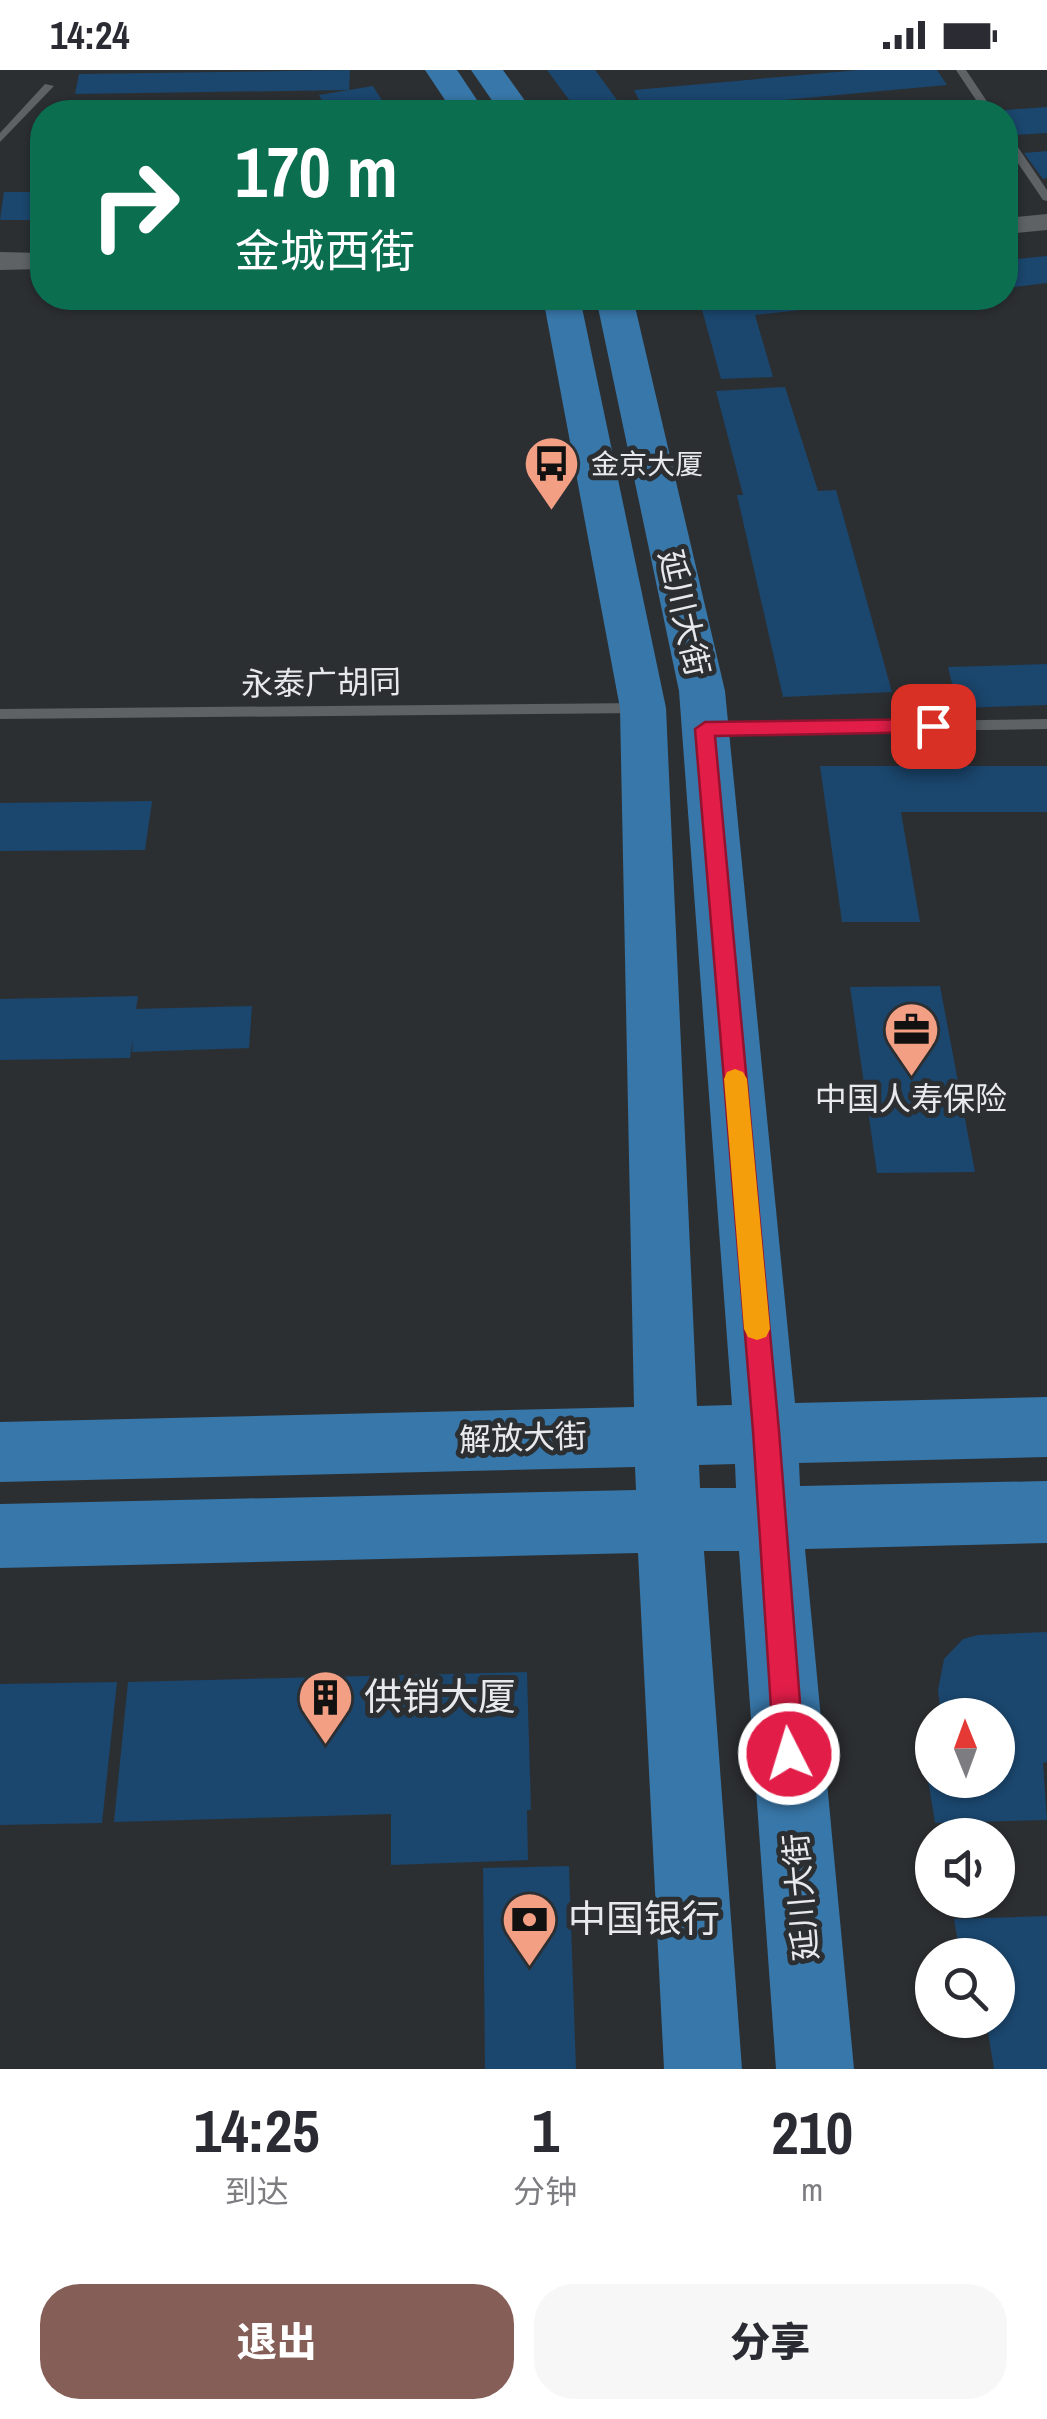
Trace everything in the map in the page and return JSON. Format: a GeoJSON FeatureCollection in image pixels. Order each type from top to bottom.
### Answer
{"type":"FeatureCollection","features":[{"type":"Feature","properties":{"kind":"main road"},"geometry":{"type":"LineString","coordinates":[[441,70],[461,100]]}},
{"type":"Feature","properties":{"kind":"main road"},"geometry":{"type":"LineString","coordinates":[[487,70],[508,100]]}},
{"type":"Feature","properties":{"kind":"main road","name":"延川大街"},"geometry":{"type":"LineString","coordinates":[[563,310],[643,708],[669,1520],[703,2069]]}},
{"type":"Feature","properties":{"kind":"main road","name":"延川大街"},"geometry":{"type":"LineString","coordinates":[[617,310],[702,691],[766,1431],[815,2069]]}},
{"type":"Feature","properties":{"kind":"main road","name":"解放大街"},"geometry":{"type":"LineString","coordinates":[[0,1452],[1047,1427]]}},
{"type":"Feature","properties":{"kind":"main road"},"geometry":{"type":"LineString","coordinates":[[0,1536],[1047,1512]]}},
{"type":"Feature","properties":{"kind":"street"},"geometry":{"type":"LineString","coordinates":[[1018,225],[1047,222]]}},
{"type":"Feature","properties":{"kind":"street"},"geometry":{"type":"LineString","coordinates":[[0,261],[30,261]]}},
{"type":"Feature","properties":{"kind":"lane"},"geometry":{"type":"LineString","coordinates":[[961,70],[982,100]]}},
{"type":"Feature","properties":{"kind":"lane"},"geometry":{"type":"LineString","coordinates":[[37,100],[50,86]]}},
{"type":"Feature","properties":{"kind":"lane"},"geometry":{"type":"LineString","coordinates":[[0,139],[30,107]]}},
{"type":"Feature","properties":{"kind":"lane"},"geometry":{"type":"LineString","coordinates":[[1018,155],[1047,198]]}},
{"type":"Feature","properties":{"kind":"lane","name":"永泰广胡同"},"geometry":{"type":"LineString","coordinates":[[0,714],[643,708]]}},
{"type":"Feature","properties":{"kind":"lane"},"geometry":{"type":"LineString","coordinates":[[705,729],[1047,724]]}},
{"type":"Feature","properties":{"kind":"building"},"geometry":{"type":"Polygon","coordinates":[[[350,70],[349,90],[75,94],[79,74],[350,70]]]}},
{"type":"Feature","properties":{"kind":"building"},"geometry":{"type":"Polygon","coordinates":[[[547,70],[595,70],[617,100],[569,100],[547,70]]]}},
{"type":"Feature","properties":{"kind":"building"},"geometry":{"type":"Polygon","coordinates":[[[859,70],[937,70],[947,85],[783,100],[639,100],[634,90],[859,70]]]}},
{"type":"Feature","properties":{"kind":"building"},"geometry":{"type":"Polygon","coordinates":[[[373,86],[382,100],[322,100],[319,95],[373,86]]]}},
{"type":"Feature","properties":{"kind":"building"},"geometry":{"type":"Polygon","coordinates":[[[1047,107],[1047,133],[1018,135],[1018,109],[1047,107]]]}},
{"type":"Feature","properties":{"kind":"building"},"geometry":{"type":"Polygon","coordinates":[[[1047,151],[1047,178],[1043,179],[1024,153],[1047,151]]]}},
{"type":"Feature","properties":{"kind":"building"},"geometry":{"type":"Polygon","coordinates":[[[4,192],[30,192],[30,220],[0,220],[4,192]]]}},
{"type":"Feature","properties":{"kind":"building"},"geometry":{"type":"Polygon","coordinates":[[[1047,256],[1047,283],[1018,286],[1018,259],[1047,256]]]}},
{"type":"Feature","properties":{"kind":"building"},"geometry":{"type":"Polygon","coordinates":[[[702,310],[801,310],[755,315],[773,377],[721,379],[702,310]]]}},
{"type":"Feature","properties":{"kind":"building"},"geometry":{"type":"Polygon","coordinates":[[[785,387],[818,491],[836,490],[892,692],[783,697],[737,495],[743,495],[716,391],[785,387]]]}},
{"type":"Feature","properties":{"kind":"building"},"geometry":{"type":"Polygon","coordinates":[[[1047,664],[1047,705],[958,708],[948,667],[1047,664]]]}},
{"type":"Feature","properties":{"kind":"building"},"geometry":{"type":"Polygon","coordinates":[[[820,766],[1047,766],[1047,812],[901,812],[920,922],[842,922],[820,766]]]}},
{"type":"Feature","properties":{"kind":"building"},"geometry":{"type":"Polygon","coordinates":[[[152,801],[145,850],[0,851],[0,803],[152,801]]]}},
{"type":"Feature","properties":{"kind":"building","name":"中国人寿保险"},"geometry":{"type":"Polygon","coordinates":[[[940,986],[975,1172],[877,1173],[850,987],[940,986]]]}},
{"type":"Feature","properties":{"kind":"building"},"geometry":{"type":"Polygon","coordinates":[[[138,996],[136,1009],[252,1006],[249,1048],[132,1052],[133,1037],[130,1058],[0,1060],[0,999],[138,996]]]}},
{"type":"Feature","properties":{"kind":"building"},"geometry":{"type":"Polygon","coordinates":[[[1047,1632],[1047,1762],[1043,1763],[1047,1820],[934,1818],[931,1798],[1015,1798],[1015,1698],[939,1698],[944,1659],[963,1639],[1047,1632]]]}},
{"type":"Feature","properties":{"kind":"building","name":"供销大厦"},"geometry":{"type":"Polygon","coordinates":[[[527,1672],[531,1810],[527,1810],[528,1860],[391,1865],[391,1814],[114,1822],[128,1682],[527,1672]]]}},
{"type":"Feature","properties":{"kind":"building"},"geometry":{"type":"Polygon","coordinates":[[[117,1682],[102,1823],[0,1825],[0,1684],[117,1682]]]}},
{"type":"Feature","properties":{"kind":"building","name":"中国银行"},"geometry":{"type":"Polygon","coordinates":[[[569,1866],[576,2069],[485,2069],[483,1868],[569,1866]]]}},
{"type":"Feature","properties":{"kind":"building"},"geometry":{"type":"Polygon","coordinates":[[[1047,1916],[1047,2069],[994,2069],[989,2038],[1015,2038],[1015,1938],[957,1938],[954,1919],[1047,1916]]]}},
{"type":"Feature","properties":{"kind":"slow traffic"},"geometry":{"type":"LineString","coordinates":[[735,1079],[757,1329]]}},
{"type":"Feature","properties":{"kind":"place","name":"金京大厦"},"geometry":{"type":"Point","coordinates":[552,513]}},
{"type":"Feature","properties":{"kind":"place","name":"中国人寿保险"},"geometry":{"type":"Point","coordinates":[911,1079]}},
{"type":"Feature","properties":{"kind":"place","name":"供销大厦"},"geometry":{"type":"Point","coordinates":[325,1746]}},
{"type":"Feature","properties":{"kind":"place","name":"中国银行"},"geometry":{"type":"Point","coordinates":[529,1968]}},
{"type":"Feature","properties":{"kind":"route"},"geometry":{"type":"LineString","coordinates":[[789,1754],[766,1431],[705,729],[933,726]]}}]}
